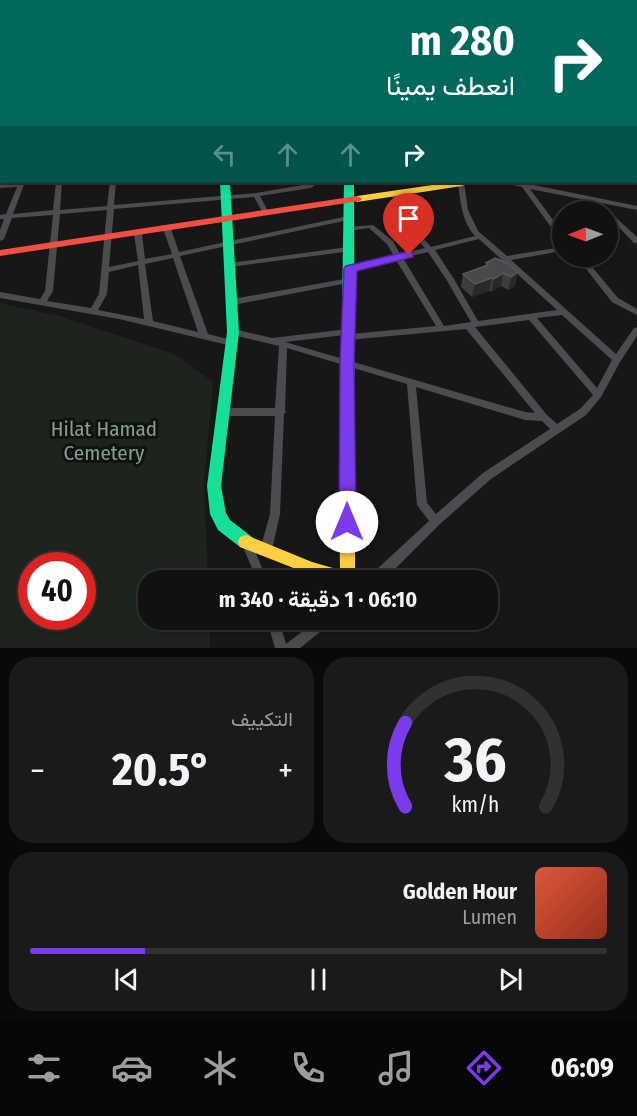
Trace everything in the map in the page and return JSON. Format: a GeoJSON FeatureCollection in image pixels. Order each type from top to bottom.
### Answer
{"type":"FeatureCollection","features":[{"type":"Feature","properties":{"kind":"street"},"geometry":{"type":"LineString","coordinates":[[0,186],[21,183]]}},
{"type":"Feature","properties":{"kind":"street"},"geometry":{"type":"LineString","coordinates":[[0,239],[4,217],[21,183]]}},
{"type":"Feature","properties":{"kind":"street"},"geometry":{"type":"LineString","coordinates":[[43,301],[50,291],[59,183]]}},
{"type":"Feature","properties":{"kind":"street"},"geometry":{"type":"LineString","coordinates":[[93,312],[103,294],[113,183]]}},
{"type":"Feature","properties":{"kind":"street"},"geometry":{"type":"LineString","coordinates":[[225,183],[233,302],[232,338],[214,486],[215,502],[224,525],[246,541],[314,570]]}},
{"type":"Feature","properties":{"kind":"street"},"geometry":{"type":"LineString","coordinates":[[4,217],[256,195],[310,186],[314,183]]}},
{"type":"Feature","properties":{"kind":"street"},"geometry":{"type":"LineString","coordinates":[[348,570],[347,363],[351,274],[348,249],[349,183]]}},
{"type":"Feature","properties":{"kind":"street"},"geometry":{"type":"LineString","coordinates":[[0,254],[455,183]]}},
{"type":"Feature","properties":{"kind":"street"},"geometry":{"type":"LineString","coordinates":[[461,183],[470,226],[479,237],[617,359]]}},
{"type":"Feature","properties":{"kind":"street"},"geometry":{"type":"LineString","coordinates":[[511,183],[637,208]]}},
{"type":"Feature","properties":{"kind":"street"},"geometry":{"type":"LineString","coordinates":[[524,185],[552,223]]}},
{"type":"Feature","properties":{"kind":"street"},"geometry":{"type":"LineString","coordinates":[[392,193],[450,279],[471,324],[544,418],[557,430]]}},
{"type":"Feature","properties":{"kind":"street"},"geometry":{"type":"LineString","coordinates":[[256,195],[266,213]]}},
{"type":"Feature","properties":{"kind":"street"},"geometry":{"type":"LineString","coordinates":[[618,223],[637,241]]}},
{"type":"Feature","properties":{"kind":"street"},"geometry":{"type":"LineString","coordinates":[[106,270],[228,242],[348,224],[371,226],[390,243],[441,328]]}},
{"type":"Feature","properties":{"kind":"street"},"geometry":{"type":"LineString","coordinates":[[167,229],[204,336]]}},
{"type":"Feature","properties":{"kind":"street"},"geometry":{"type":"LineString","coordinates":[[138,234],[149,324]]}},
{"type":"Feature","properties":{"kind":"street"},"geometry":{"type":"LineString","coordinates":[[233,302],[351,274],[428,249],[479,237]]}},
{"type":"Feature","properties":{"kind":"street"},"geometry":{"type":"LineString","coordinates":[[230,265],[348,249]]}},
{"type":"Feature","properties":{"kind":"street"},"geometry":{"type":"LineString","coordinates":[[505,259],[552,251]]}},
{"type":"Feature","properties":{"kind":"street"},"geometry":{"type":"LineString","coordinates":[[588,267],[615,300],[637,312]]}},
{"type":"Feature","properties":{"kind":"street"},"geometry":{"type":"LineString","coordinates":[[0,295],[43,301],[204,336],[270,340],[441,328],[562,312]]}},
{"type":"Feature","properties":{"kind":"street"},"geometry":{"type":"LineString","coordinates":[[530,316],[598,395]]}},
{"type":"Feature","properties":{"kind":"street"},"geometry":{"type":"LineString","coordinates":[[385,570],[487,476],[583,412],[598,395],[617,359],[637,330]]}},
{"type":"Feature","properties":{"kind":"street"},"geometry":{"type":"LineString","coordinates":[[270,340],[525,416],[544,418]]}},
{"type":"Feature","properties":{"kind":"street"},"geometry":{"type":"LineString","coordinates":[[266,550],[275,514],[283,344]]}},
{"type":"Feature","properties":{"kind":"street"},"geometry":{"type":"LineString","coordinates":[[411,381],[422,505],[436,521]]}},
{"type":"Feature","properties":{"kind":"street"},"geometry":{"type":"LineString","coordinates":[[223,412],[281,412]]}},
{"type":"Feature","properties":{"kind":"street"},"geometry":{"type":"LineString","coordinates":[[246,541],[258,570]]}},
{"type":"Feature","properties":{"kind":"street"},"geometry":{"type":"LineString","coordinates":[[276,630],[281,648]]}},
{"type":"Feature","properties":{"kind":"street"},"geometry":{"type":"LineString","coordinates":[[290,648],[313,630]]}},
{"type":"Feature","properties":{"kind":"green space","name":"Hilat Hamad Cemetery"},"geometry":{"type":"Polygon","coordinates":[[[0,303],[59,316],[174,354],[213,382],[204,484],[208,570],[138,570],[138,630],[209,630],[210,648],[0,648],[0,303]]]}},
{"type":"Feature","properties":{"kind":"building"},"geometry":{"type":"Polygon","coordinates":[[[495,258],[507,263],[518,272],[511,277],[503,273],[494,279],[475,284],[463,274],[488,265],[486,263],[495,258]]]}},
{"type":"Feature","properties":{"kind":"traffic: fast"},"geometry":{"type":"LineString","coordinates":[[225,183],[233,332],[214,486],[218,514],[224,525],[246,542]]}},
{"type":"Feature","properties":{"kind":"traffic: fast"},"geometry":{"type":"LineString","coordinates":[[347,492],[349,183]]}},
{"type":"Feature","properties":{"kind":"traffic: slow"},"geometry":{"type":"LineString","coordinates":[[357,199],[462,183]]}},
{"type":"Feature","properties":{"kind":"traffic: slow"},"geometry":{"type":"LineString","coordinates":[[347,492],[348,570]]}},
{"type":"Feature","properties":{"kind":"traffic: slow"},"geometry":{"type":"LineString","coordinates":[[246,542],[313,570]]}},
{"type":"Feature","properties":{"kind":"traffic: jam"},"geometry":{"type":"LineString","coordinates":[[0,253],[357,199]]}},
{"type":"Feature","properties":{"kind":"route"},"geometry":{"type":"LineString","coordinates":[[347,522],[347,363],[351,268],[409,255]]}}]}
